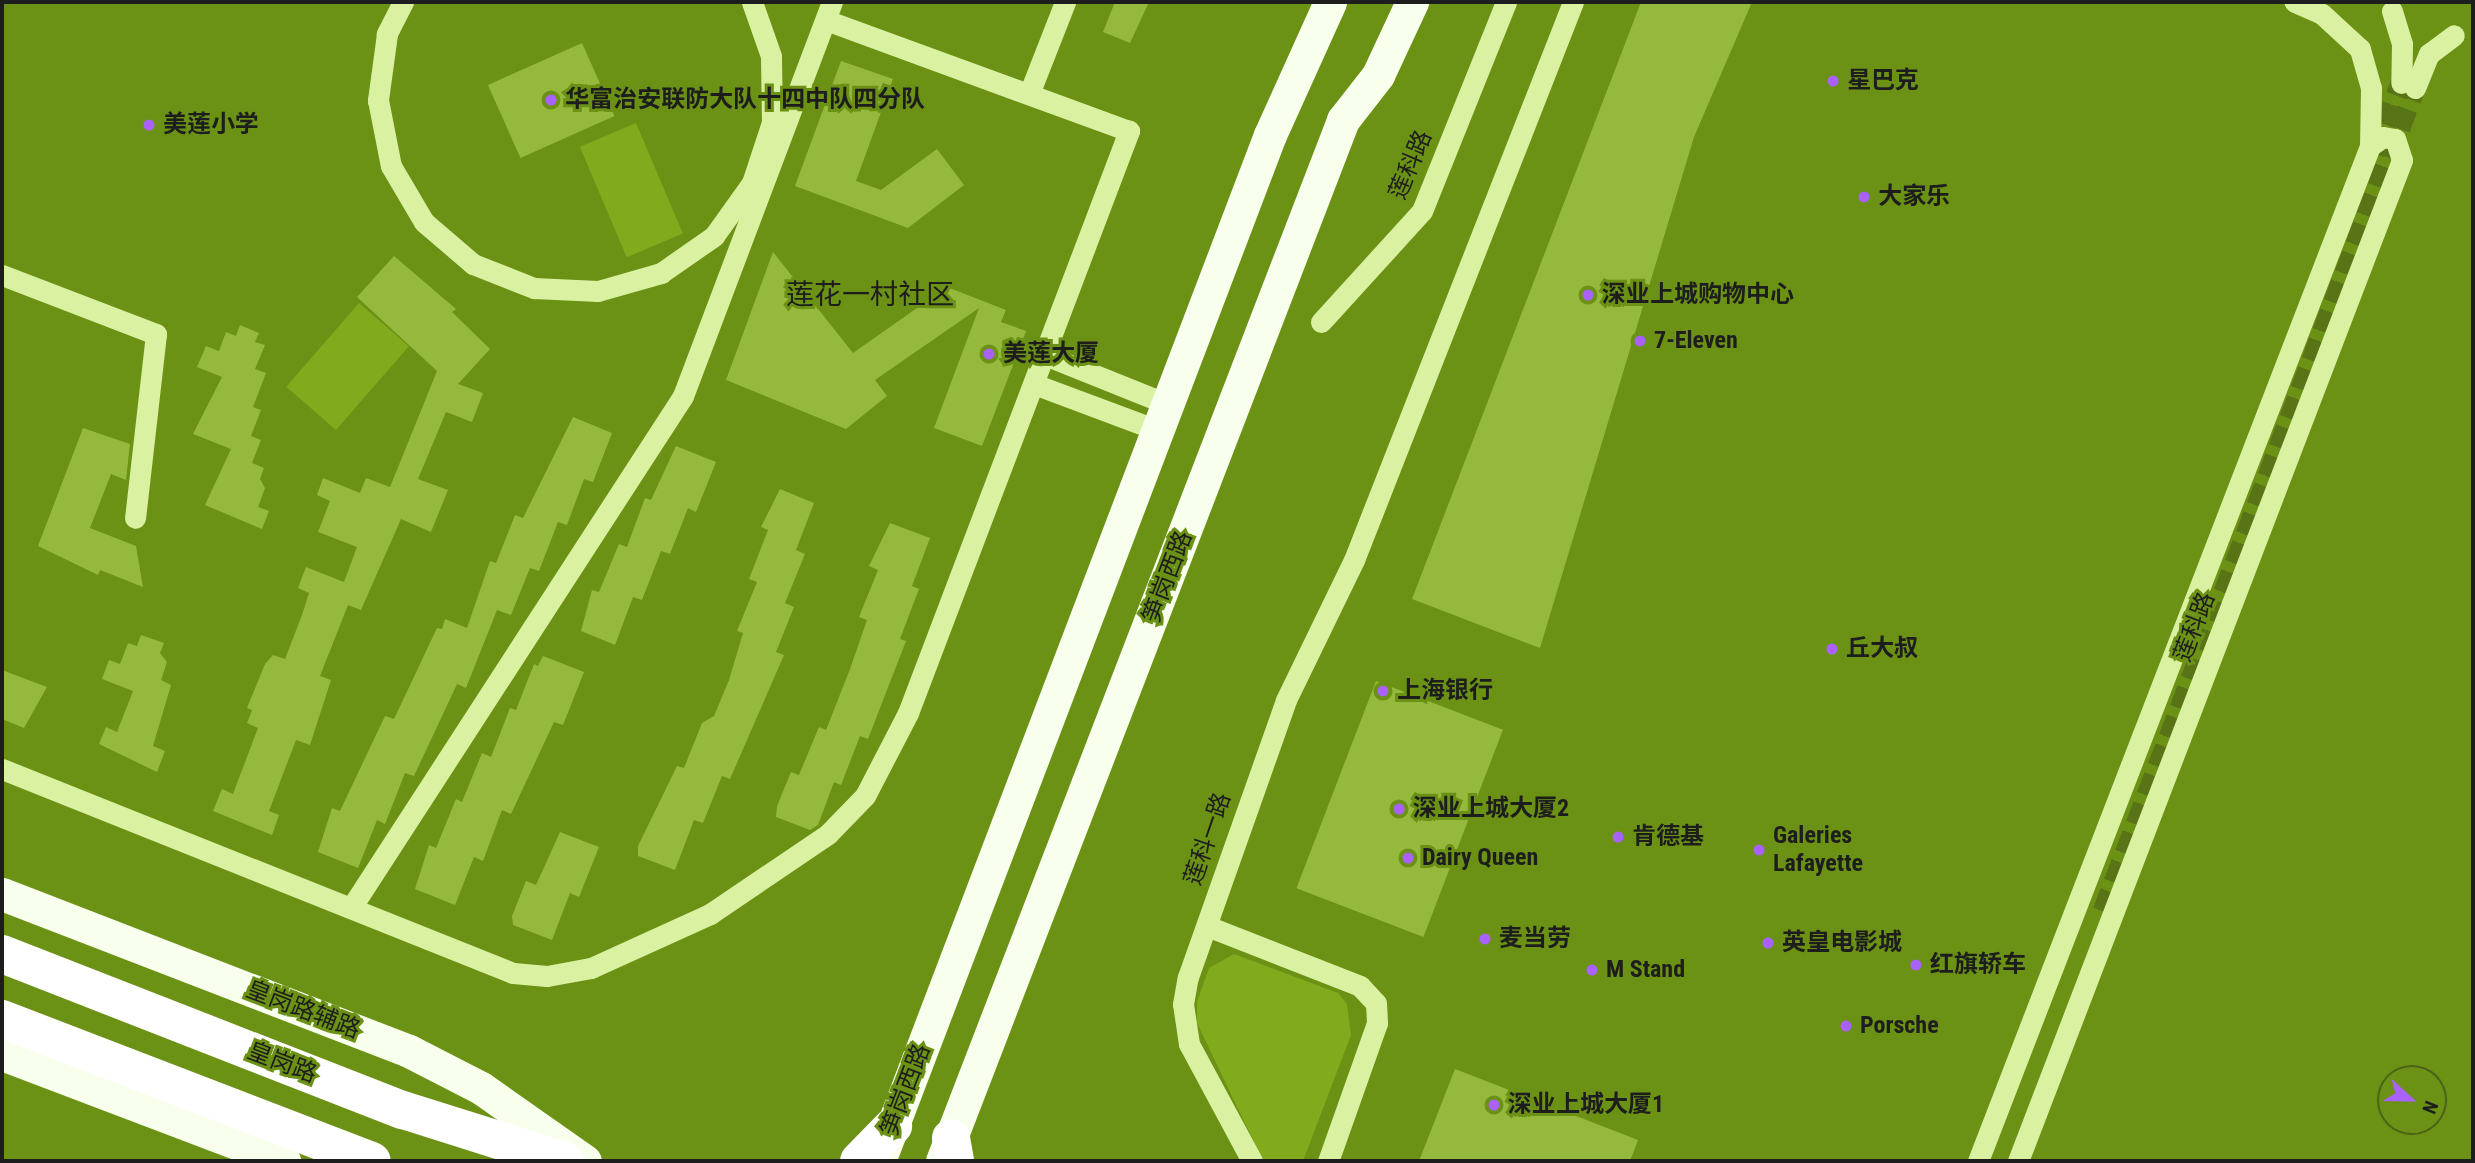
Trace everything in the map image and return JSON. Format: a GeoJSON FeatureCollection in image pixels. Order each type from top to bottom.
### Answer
{"type":"FeatureCollection","features":[{"type":"Feature","properties":{"kind":"highway","name":"皇岗路"},"geometry":{"type":"LineString","coordinates":[[2,954],[402,1110],[565,1161]]}},
{"type":"Feature","properties":{"kind":"highway"},"geometry":{"type":"LineString","coordinates":[[2,1018],[372,1161]]}},
{"type":"Feature","properties":{"kind":"highway"},"geometry":{"type":"LineString","coordinates":[[859,1161],[893,1126]]}},
{"type":"Feature","properties":{"kind":"main road"},"geometry":{"type":"LineString","coordinates":[[1270,135],[1313,2]]}},
{"type":"Feature","properties":{"kind":"main road","name":"笋岗西路"},"geometry":{"type":"LineString","coordinates":[[879,1161],[1270,135],[1330,2]]}},
{"type":"Feature","properties":{"kind":"main road","name":"笋岗西路"},"geometry":{"type":"LineString","coordinates":[[949,1153],[1343,120],[1378,75],[1412,2]]}},
{"type":"Feature","properties":{"kind":"main road","name":"皇岗路辅路"},"geometry":{"type":"LineString","coordinates":[[2,894],[410,1051],[481,1088],[585,1161]]}},
{"type":"Feature","properties":{"kind":"main road"},"geometry":{"type":"LineString","coordinates":[[2,1054],[284,1161]]}},
{"type":"Feature","properties":{"kind":"street"},"geometry":{"type":"LineString","coordinates":[[403,2],[387,34],[378,100],[391,166],[424,222],[485,268],[534,288],[598,291],[661,273],[714,236],[752,183],[772,121],[771,56],[752,2]]}},
{"type":"Feature","properties":{"kind":"street"},"geometry":{"type":"LineString","coordinates":[[1029,94],[1065,2]]}},
{"type":"Feature","properties":{"kind":"street","name":"莲科路"},"geometry":{"type":"LineString","coordinates":[[1321,322],[1422,211],[1506,2]]}},
{"type":"Feature","properties":{"kind":"street","name":"莲科一路"},"geometry":{"type":"LineString","coordinates":[[1252,1161],[1184,1024],[1188,977],[1286,700],[1363,536],[1573,2]]}},
{"type":"Feature","properties":{"kind":"street","name":"莲科路"},"geometry":{"type":"LineString","coordinates":[[1978,1161],[2370,146],[2371,88],[2360,49],[2322,14],[2295,2]]}},
{"type":"Feature","properties":{"kind":"street"},"geometry":{"type":"LineString","coordinates":[[2,769],[513,973],[547,976],[591,968],[710,914],[789,864],[864,796],[888,754],[1034,384],[1129,131],[1029,94],[829,11],[683,396],[351,908]]}},
{"type":"Feature","properties":{"kind":"street"},"geometry":{"type":"LineString","coordinates":[[2392,11],[2402,44],[2408,85],[2429,54],[2454,35]]}},
{"type":"Feature","properties":{"kind":"street","name":"莲科路"},"geometry":{"type":"LineString","coordinates":[[2018,1161],[2402,160],[2395,139],[2383,137],[2370,146]]}},
{"type":"Feature","properties":{"kind":"street"},"geometry":{"type":"LineString","coordinates":[[2,275],[156,334],[135,518]]}},
{"type":"Feature","properties":{"kind":"street"},"geometry":{"type":"LineString","coordinates":[[1045,355],[1162,417]]}},
{"type":"Feature","properties":{"kind":"street"},"geometry":{"type":"LineString","coordinates":[[1034,384],[1162,417]]}},
{"type":"Feature","properties":{"kind":"street"},"geometry":{"type":"LineString","coordinates":[[1207,926],[1360,986],[1376,1003],[1377,1023],[1328,1161]]}},
{"type":"Feature","properties":{"kind":"green space"},"geometry":{"type":"Polygon","coordinates":[[[636,123],[683,233],[627,257],[580,147],[636,123]]]}},
{"type":"Feature","properties":{"kind":"green space"},"geometry":{"type":"Polygon","coordinates":[[[359,303],[409,346],[336,430],[286,387],[359,303]]]}},
{"type":"Feature","properties":{"kind":"green space"},"geometry":{"type":"Polygon","coordinates":[[[1234,954],[1338,993],[1347,1004],[1351,1035],[1303,1161],[1263,1161],[1197,1023],[1197,1002],[1209,968],[1234,954]]]}},
{"type":"Feature","properties":{"kind":"building"},"geometry":{"type":"Polygon","coordinates":[[[1115,2],[1149,2],[1130,43],[1103,32],[1115,2]]]}},
{"type":"Feature","properties":{"kind":"building","name":"深业上城购物中心"},"geometry":{"type":"Polygon","coordinates":[[[1641,2],[1752,2],[1694,137],[1540,648],[1412,599],[1641,2]]]}},
{"type":"Feature","properties":{"kind":"building","name":"华富治安联防大队十四中队四分队"},"geometry":{"type":"Polygon","coordinates":[[[582,43],[615,116],[520,158],[488,85],[582,43]]]}},
{"type":"Feature","properties":{"kind":"building"},"geometry":{"type":"Polygon","coordinates":[[[841,61],[893,79],[856,181],[881,190],[937,149],[964,185],[908,228],[795,186],[841,61]]]}},
{"type":"Feature","properties":{"kind":"building"},"geometry":{"type":"Polygon","coordinates":[[[773,252],[853,353],[947,287],[1006,310],[1001,322],[1026,331],[982,446],[934,428],[979,308],[875,380],[887,396],[846,429],[726,380],[773,252]]]}},
{"type":"Feature","properties":{"kind":"building"},"geometry":{"type":"Polygon","coordinates":[[[394,256],[456,309],[452,312],[490,349],[458,384],[483,393],[472,422],[446,412],[418,479],[448,490],[431,532],[401,519],[361,610],[348,605],[320,676],[331,680],[310,745],[296,740],[269,811],[279,815],[272,835],[213,811],[222,789],[233,794],[258,728],[247,723],[252,710],[247,708],[265,664],[273,655],[285,659],[302,615],[309,593],[298,588],[306,567],[344,582],[357,547],[318,532],[330,501],[317,495],[323,478],[360,493],[366,478],[390,487],[437,371],[357,297],[394,256]]]}},
{"type":"Feature","properties":{"kind":"building"},"geometry":{"type":"Polygon","coordinates":[[[240,325],[259,333],[255,342],[265,345],[255,369],[266,373],[253,407],[261,410],[251,436],[261,440],[252,463],[264,468],[260,479],[265,488],[258,507],[269,511],[262,529],[205,505],[231,449],[193,434],[222,377],[197,367],[206,346],[219,351],[226,332],[236,336],[240,325]]]}},
{"type":"Feature","properties":{"kind":"building"},"geometry":{"type":"Polygon","coordinates":[[[573,417],[612,433],[593,482],[584,479],[567,525],[558,522],[539,571],[530,568],[511,615],[497,610],[466,688],[457,684],[414,776],[405,773],[385,824],[377,820],[358,868],[318,852],[332,808],[340,811],[385,716],[394,719],[437,628],[442,629],[445,619],[467,628],[490,561],[496,563],[515,515],[523,518],[573,417]]]}},
{"type":"Feature","properties":{"kind":"building"},"geometry":{"type":"Polygon","coordinates":[[[83,428],[130,444],[126,480],[111,474],[90,528],[136,546],[143,587],[100,570],[98,575],[38,546],[83,428]]]}},
{"type":"Feature","properties":{"kind":"building"},"geometry":{"type":"Polygon","coordinates":[[[676,446],[716,462],[696,512],[688,508],[670,554],[661,551],[642,600],[633,597],[615,645],[581,631],[592,590],[599,592],[619,544],[627,547],[645,498],[651,500],[676,446]]]}},
{"type":"Feature","properties":{"kind":"building"},"geometry":{"type":"Polygon","coordinates":[[[780,489],[814,503],[796,550],[805,554],[785,603],[794,607],[776,652],[784,655],[730,779],[722,776],[703,823],[694,820],[675,870],[638,856],[638,846],[677,766],[684,768],[702,723],[714,716],[729,680],[743,633],[737,631],[757,582],[749,579],[768,530],[761,527],[780,489]]]}},
{"type":"Feature","properties":{"kind":"building"},"geometry":{"type":"Polygon","coordinates":[[[890,523],[930,538],[912,586],[919,589],[900,639],[906,641],[868,739],[860,736],[841,785],[834,782],[818,825],[810,830],[776,817],[777,806],[791,772],[799,775],[819,727],[826,730],[867,620],[859,617],[878,570],[869,566],[890,523]]]}},
{"type":"Feature","properties":{"kind":"building"},"geometry":{"type":"Polygon","coordinates":[[[141,635],[164,643],[160,653],[167,662],[161,680],[171,685],[153,746],[165,751],[157,772],[99,744],[106,727],[117,732],[133,691],[102,679],[109,660],[120,664],[128,643],[137,646],[141,635]]]}},
{"type":"Feature","properties":{"kind":"building"},"geometry":{"type":"Polygon","coordinates":[[[543,656],[584,672],[563,725],[554,722],[511,814],[502,810],[483,861],[474,857],[455,905],[415,889],[429,845],[436,848],[456,799],[462,802],[482,753],[491,757],[510,708],[516,710],[534,664],[538,666],[543,656]]]}},
{"type":"Feature","properties":{"kind":"building"},"geometry":{"type":"Polygon","coordinates":[[[2,670],[47,687],[24,728],[2,719],[2,670]]]}},
{"type":"Feature","properties":{"kind":"building","name":"深业上城大厦2"},"geometry":{"type":"Polygon","coordinates":[[[1376,681],[1503,730],[1423,937],[1296,888],[1376,681]]]}},
{"type":"Feature","properties":{"kind":"building"},"geometry":{"type":"Polygon","coordinates":[[[560,832],[599,847],[579,897],[570,893],[552,940],[513,925],[512,916],[526,881],[536,885],[560,832]]]}},
{"type":"Feature","properties":{"kind":"building","name":"深业上城大厦1"},"geometry":{"type":"Polygon","coordinates":[[[1455,1069],[1638,1140],[1630,1161],[1419,1161],[1455,1069]]]}},
{"type":"Feature","properties":{"kind":"tunnel"},"geometry":{"type":"LineString","coordinates":[[2374,153],[2401,83]]}},
{"type":"Feature","properties":{"kind":"tunnel"},"geometry":{"type":"LineString","coordinates":[[2103,911],[2415,88]]}},
{"type":"Feature","properties":{"kind":"place","name":"星巴克"},"geometry":{"type":"Point","coordinates":[1833,81]}},
{"type":"Feature","properties":{"kind":"place","name":"华富治安联防大队十四中队四分队"},"geometry":{"type":"Point","coordinates":[551,100]}},
{"type":"Feature","properties":{"kind":"place","name":"美莲小学"},"geometry":{"type":"Point","coordinates":[149,125]}},
{"type":"Feature","properties":{"kind":"place","name":"大家乐"},"geometry":{"type":"Point","coordinates":[1864,197]}},
{"type":"Feature","properties":{"kind":"place","name":"深业上城购物中心"},"geometry":{"type":"Point","coordinates":[1588,295]}},
{"type":"Feature","properties":{"kind":"place","name":"7-Eleven"},"geometry":{"type":"Point","coordinates":[1640,341]}},
{"type":"Feature","properties":{"kind":"place","name":"美莲大厦"},"geometry":{"type":"Point","coordinates":[989,354]}},
{"type":"Feature","properties":{"kind":"place","name":"丘大叔"},"geometry":{"type":"Point","coordinates":[1832,649]}},
{"type":"Feature","properties":{"kind":"place","name":"上海银行"},"geometry":{"type":"Point","coordinates":[1383,691]}},
{"type":"Feature","properties":{"kind":"place","name":"深业上城大厦2"},"geometry":{"type":"Point","coordinates":[1399,809]}},
{"type":"Feature","properties":{"kind":"place","name":"肯德基"},"geometry":{"type":"Point","coordinates":[1618,837]}},
{"type":"Feature","properties":{"kind":"place","name":"Galeries Lafayette"},"geometry":{"type":"Point","coordinates":[1759,850]}},
{"type":"Feature","properties":{"kind":"place","name":"Dairy Queen"},"geometry":{"type":"Point","coordinates":[1408,858]}},
{"type":"Feature","properties":{"kind":"place","name":"麦当劳"},"geometry":{"type":"Point","coordinates":[1485,939]}},
{"type":"Feature","properties":{"kind":"place","name":"英皇电影城"},"geometry":{"type":"Point","coordinates":[1768,943]}},
{"type":"Feature","properties":{"kind":"place","name":"红旗轿车"},"geometry":{"type":"Point","coordinates":[1916,965]}},
{"type":"Feature","properties":{"kind":"place","name":"M Stand"},"geometry":{"type":"Point","coordinates":[1592,970]}},
{"type":"Feature","properties":{"kind":"place","name":"Porsche"},"geometry":{"type":"Point","coordinates":[1846,1026]}},
{"type":"Feature","properties":{"kind":"place","name":"深业上城大厦1"},"geometry":{"type":"Point","coordinates":[1494,1105]}},
{"type":"Feature","properties":{"kind":"district","name":"莲花一村社区"},"geometry":{"type":"Point","coordinates":[870,295]}}]}
